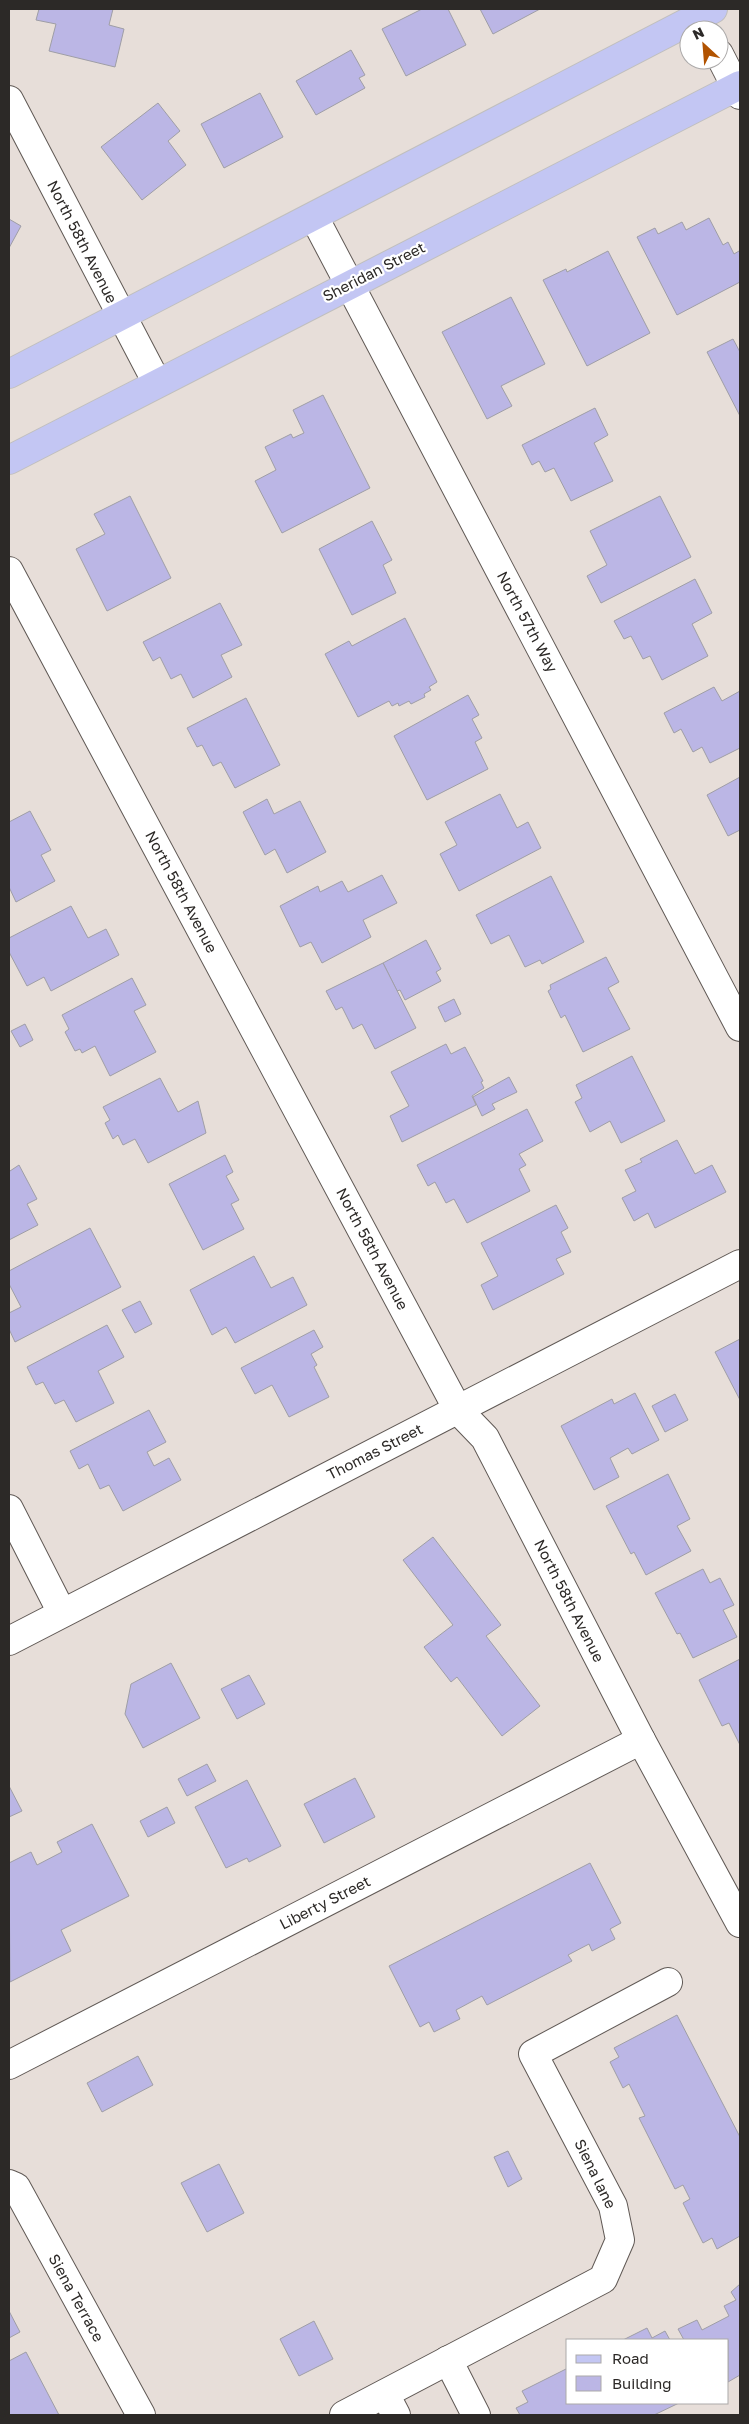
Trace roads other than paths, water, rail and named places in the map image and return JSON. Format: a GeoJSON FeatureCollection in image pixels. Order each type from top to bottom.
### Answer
{"type":"FeatureCollection","features":[{"type":"Feature","properties":{"kind":"main road"},"geometry":{"type":"LineString","coordinates":[[9,374],[706,18]]}},
{"type":"Feature","properties":{"kind":"main road","name":"Sheridan Street"},"geometry":{"type":"LineString","coordinates":[[9,460],[350,284],[739,89]]}},
{"type":"Feature","properties":{"kind":"street"},"geometry":{"type":"LineString","coordinates":[[728,70],[739,89]]}},
{"type":"Feature","properties":{"kind":"street","name":"North 58th Avenue"},"geometry":{"type":"LineString","coordinates":[[9,100],[157,383]]}},
{"type":"Feature","properties":{"kind":"street","name":"North 57th Way"},"geometry":{"type":"LineString","coordinates":[[314,217],[740,1027]]}},
{"type":"Feature","properties":{"kind":"street","name":"North 58th Avenue"},"geometry":{"type":"LineString","coordinates":[[9,571],[458,1410],[485,1438],[641,1740],[740,1923]]}},
{"type":"Feature","properties":{"kind":"street","name":"Thomas Street"},"geometry":{"type":"LineString","coordinates":[[9,1641],[740,1264]]}},
{"type":"Feature","properties":{"kind":"street"},"geometry":{"type":"LineString","coordinates":[[9,1510],[62,1613]]}},
{"type":"Feature","properties":{"kind":"street","name":"Liberty Street"},"geometry":{"type":"LineString","coordinates":[[9,2065],[641,1740]]}},
{"type":"Feature","properties":{"kind":"street","name":"Siena lane"},"geometry":{"type":"LineString","coordinates":[[344,2415],[391,2404],[448,2360],[603,2279],[620,2240],[613,2206],[533,2054],[668,1982]]}},
{"type":"Feature","properties":{"kind":"street","name":"Siena Terrace"},"geometry":{"type":"LineString","coordinates":[[9,2184],[16,2187],[141,2415]]}},
{"type":"Feature","properties":{"kind":"street"},"geometry":{"type":"LineString","coordinates":[[448,2360],[476,2415]]}}]}
